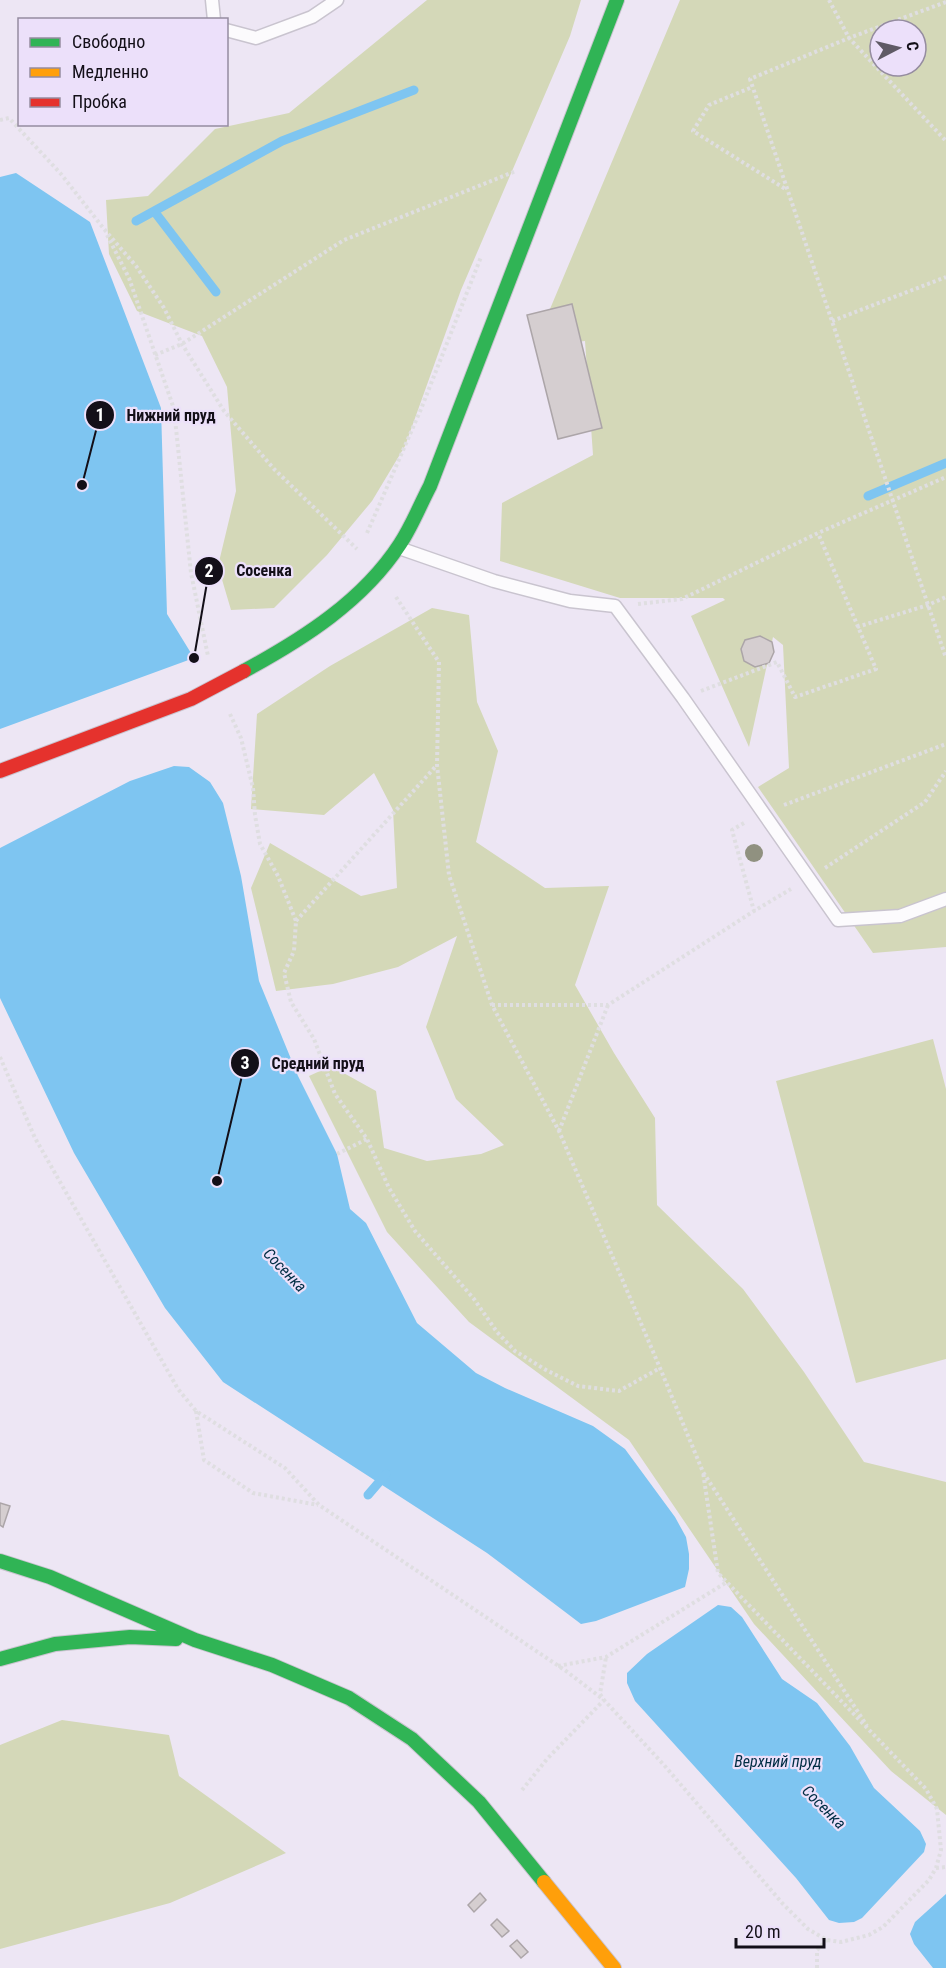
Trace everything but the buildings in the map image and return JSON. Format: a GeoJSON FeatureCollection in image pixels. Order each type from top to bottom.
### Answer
{"type":"FeatureCollection","features":[{"type":"Feature","properties":{"kind":"street"},"geometry":{"type":"LineString","coordinates":[[0,771],[191,699],[256,665],[304,636],[346,604],[382,569],[398,548],[430,486],[617,0]]}},
{"type":"Feature","properties":{"kind":"street"},"geometry":{"type":"LineString","coordinates":[[0,1561],[50,1577],[195,1640],[272,1665],[349,1698],[412,1739],[479,1802],[614,1968]]}},
{"type":"Feature","properties":{"kind":"street"},"geometry":{"type":"LineString","coordinates":[[0,1659],[55,1644],[130,1637],[195,1640]]}},
{"type":"Feature","properties":{"kind":"lane"},"geometry":{"type":"LineString","coordinates":[[212,0],[214,18]]}},
{"type":"Feature","properties":{"kind":"lane"},"geometry":{"type":"LineString","coordinates":[[228,31],[256,38],[312,17],[337,0]]}},
{"type":"Feature","properties":{"kind":"lane"},"geometry":{"type":"LineString","coordinates":[[398,548],[494,581],[570,601],[615,606],[764,812],[838,920],[900,916],[946,899]]}},
{"type":"Feature","properties":{"kind":"path"},"geometry":{"type":"LineString","coordinates":[[829,0],[849,38],[946,141]]}},
{"type":"Feature","properties":{"kind":"path"},"geometry":{"type":"LineString","coordinates":[[946,2],[849,38],[750,79],[946,658]]}},
{"type":"Feature","properties":{"kind":"path"},"geometry":{"type":"LineString","coordinates":[[750,88],[709,105],[693,131],[788,190]]}},
{"type":"Feature","properties":{"kind":"path"},"geometry":{"type":"LineString","coordinates":[[0,120],[9,118],[61,174],[136,267],[164,308],[182,344],[224,411],[274,469],[359,551],[421,409],[486,247]]}},
{"type":"Feature","properties":{"kind":"path"},"geometry":{"type":"LineString","coordinates":[[512,182],[520,160]]}},
{"type":"Feature","properties":{"kind":"path"},"geometry":{"type":"LineString","coordinates":[[155,355],[182,344],[344,240],[516,171]]}},
{"type":"Feature","properties":{"kind":"path"},"geometry":{"type":"LineString","coordinates":[[104,229],[129,278],[174,409],[191,573],[210,666]]}},
{"type":"Feature","properties":{"kind":"path"},"geometry":{"type":"LineString","coordinates":[[832,321],[946,277]]}},
{"type":"Feature","properties":{"kind":"path"},"geometry":{"type":"LineString","coordinates":[[615,606],[682,599],[818,533],[946,477]]}},
{"type":"Feature","properties":{"kind":"path"},"geometry":{"type":"LineString","coordinates":[[683,698],[777,662],[795,697],[876,669],[818,533]]}},
{"type":"Feature","properties":{"kind":"path"},"geometry":{"type":"LineString","coordinates":[[393,591],[439,662],[437,765],[449,876],[492,1005],[559,1131],[703,1472],[873,1734]]}},
{"type":"Feature","properties":{"kind":"path"},"geometry":{"type":"LineString","coordinates":[[857,627],[928,605],[946,597]]}},
{"type":"Feature","properties":{"kind":"path"},"geometry":{"type":"LineString","coordinates":[[226,705],[241,738],[253,788],[260,844],[278,876],[296,921],[294,951],[284,973],[291,1002],[314,1039],[335,1094],[367,1139],[389,1188],[415,1230],[474,1299],[497,1332],[515,1351],[546,1370],[578,1386],[598,1390],[619,1390],[660,1368]]}},
{"type":"Feature","properties":{"kind":"path"},"geometry":{"type":"LineString","coordinates":[[754,911],[732,830],[764,812],[946,744]]}},
{"type":"Feature","properties":{"kind":"path"},"geometry":{"type":"LineString","coordinates":[[296,921],[437,765]]}},
{"type":"Feature","properties":{"kind":"path"},"geometry":{"type":"LineString","coordinates":[[492,1005],[608,1005],[925,802],[946,771]]}},
{"type":"Feature","properties":{"kind":"path"},"geometry":{"type":"LineString","coordinates":[[559,1131],[608,1005]]}},
{"type":"Feature","properties":{"kind":"path"},"geometry":{"type":"LineString","coordinates":[[0,1057],[35,1138],[178,1389],[196,1411],[285,1468],[319,1505],[558,1666],[604,1700]]}},
{"type":"Feature","properties":{"kind":"path"},"geometry":{"type":"LineString","coordinates":[[337,1154],[367,1139]]}},
{"type":"Feature","properties":{"kind":"path"},"geometry":{"type":"LineString","coordinates":[[196,1411],[204,1460],[253,1493],[319,1505]]}},
{"type":"Feature","properties":{"kind":"path"},"geometry":{"type":"LineString","coordinates":[[606,1657],[600,1694],[604,1700],[783,1904],[808,1929],[827,1940],[841,1942],[869,1935],[883,1927],[929,1880],[936,1868],[941,1850],[937,1809],[926,1789],[718,1573],[703,1472]]}},
{"type":"Feature","properties":{"kind":"path"},"geometry":{"type":"LineString","coordinates":[[558,1666],[606,1657],[727,1582]]}},
{"type":"Feature","properties":{"kind":"path"},"geometry":{"type":"LineString","coordinates":[[522,1790],[547,1759],[604,1700]]}},
{"type":"Feature","properties":{"kind":"path"},"geometry":{"type":"LineString","coordinates":[[936,1868],[946,1867]]}},
{"type":"Feature","properties":{"kind":"path"},"geometry":{"type":"LineString","coordinates":[[817,1968],[817,1950],[827,1940]]}},
{"type":"Feature","properties":{"kind":"green space"},"geometry":{"type":"Polygon","coordinates":[[[427,0],[581,0],[570,36],[461,290],[405,446],[372,501],[327,555],[274,608],[231,610],[218,566],[236,491],[227,387],[202,336],[137,311],[109,254],[106,200],[148,196],[215,129],[289,113],[427,0]]]}},
{"type":"Feature","properties":{"kind":"green space"},"geometry":{"type":"Polygon","coordinates":[[[680,0],[946,0],[946,947],[873,953],[758,787],[789,768],[783,645],[773,637],[749,747],[691,616],[725,600],[723,598],[620,598],[500,561],[502,503],[593,455],[585,341],[534,347],[680,0]]]}},
{"type":"Feature","properties":{"kind":"green space"},"geometry":{"type":"Polygon","coordinates":[[[432,608],[469,615],[477,702],[498,751],[476,842],[545,888],[609,886],[575,985],[655,1118],[657,1205],[743,1289],[804,1372],[864,1462],[946,1482],[946,1815],[891,1771],[754,1624],[629,1440],[469,1322],[387,1232],[309,1076],[331,1066],[376,1091],[384,1148],[427,1161],[481,1154],[504,1145],[456,1099],[426,1027],[457,936],[398,967],[333,984],[276,991],[251,888],[270,843],[361,896],[397,888],[393,810],[374,773],[324,815],[251,809],[257,714],[330,666],[432,608]]]}},
{"type":"Feature","properties":{"kind":"green space"},"geometry":{"type":"Polygon","coordinates":[[[933,1039],[946,1089],[946,1359],[856,1383],[776,1081],[933,1039]]]}},
{"type":"Feature","properties":{"kind":"green space"},"geometry":{"type":"Polygon","coordinates":[[[62,1720],[169,1735],[179,1776],[286,1853],[170,1903],[0,1949],[0,1745],[62,1720]]]}},
{"type":"Feature","properties":{"kind":"water"},"geometry":{"type":"Polygon","coordinates":[[[16,173],[90,222],[161,408],[167,614],[194,658],[0,729],[0,177],[16,173]]]}},
{"type":"Feature","properties":{"kind":"water"},"geometry":{"type":"Polygon","coordinates":[[[174,766],[189,767],[210,782],[223,803],[241,876],[259,981],[298,1076],[337,1154],[350,1209],[366,1223],[417,1323],[476,1373],[593,1426],[625,1449],[675,1517],[686,1537],[689,1569],[685,1587],[596,1621],[581,1624],[487,1553],[223,1382],[165,1308],[74,1153],[0,998],[0,848],[130,781],[174,766]]]}},
{"type":"Feature","properties":{"kind":"water","name":"Верхний пруд"},"geometry":{"type":"Polygon","coordinates":[[[718,1605],[731,1607],[742,1617],[782,1679],[817,1703],[850,1746],[874,1788],[920,1831],[926,1844],[924,1852],[862,1918],[854,1922],[839,1923],[829,1920],[796,1878],[635,1701],[627,1683],[627,1673],[647,1654],[718,1605]]]}},
{"type":"Feature","properties":{"kind":"water"},"geometry":{"type":"Polygon","coordinates":[[[946,1894],[946,1968],[933,1968],[914,1944],[910,1934],[915,1922],[946,1894]]]}},
{"type":"Feature","properties":{"kind":"waterway"},"geometry":{"type":"LineString","coordinates":[[136,221],[282,141],[414,90]]}},
{"type":"Feature","properties":{"kind":"waterway"},"geometry":{"type":"LineString","coordinates":[[154,211],[216,292]]}},
{"type":"Feature","properties":{"kind":"waterway"},"geometry":{"type":"LineString","coordinates":[[868,496],[946,463]]}},
{"type":"Feature","properties":{"kind":"waterway"},"geometry":{"type":"LineString","coordinates":[[368,1495],[386,1474]]}},
{"type":"Feature","properties":{"kind":"traffic: fast"},"geometry":{"type":"LineString","coordinates":[[244,671],[310,632],[350,601],[385,565],[408,530],[430,486],[617,0]]}},
{"type":"Feature","properties":{"kind":"traffic: fast"},"geometry":{"type":"LineString","coordinates":[[0,1561],[50,1577],[195,1640],[272,1665],[349,1698],[412,1739],[479,1802],[544,1882]]}},
{"type":"Feature","properties":{"kind":"traffic: fast"},"geometry":{"type":"LineString","coordinates":[[0,1659],[55,1644],[130,1637],[176,1639]]}},
{"type":"Feature","properties":{"kind":"traffic: slow"},"geometry":{"type":"LineString","coordinates":[[544,1882],[614,1968]]}},
{"type":"Feature","properties":{"kind":"traffic: jam"},"geometry":{"type":"LineString","coordinates":[[0,771],[191,699],[244,671]]}},
{"type":"Feature","properties":{"kind":"place","name":"Нижний пруд"},"geometry":{"type":"Point","coordinates":[82,485]}},
{"type":"Feature","properties":{"kind":"place","name":"Сосенка"},"geometry":{"type":"Point","coordinates":[194,658]}},
{"type":"Feature","properties":{"kind":"place","name":"Средний пруд"},"geometry":{"type":"Point","coordinates":[217,1181]}}]}
